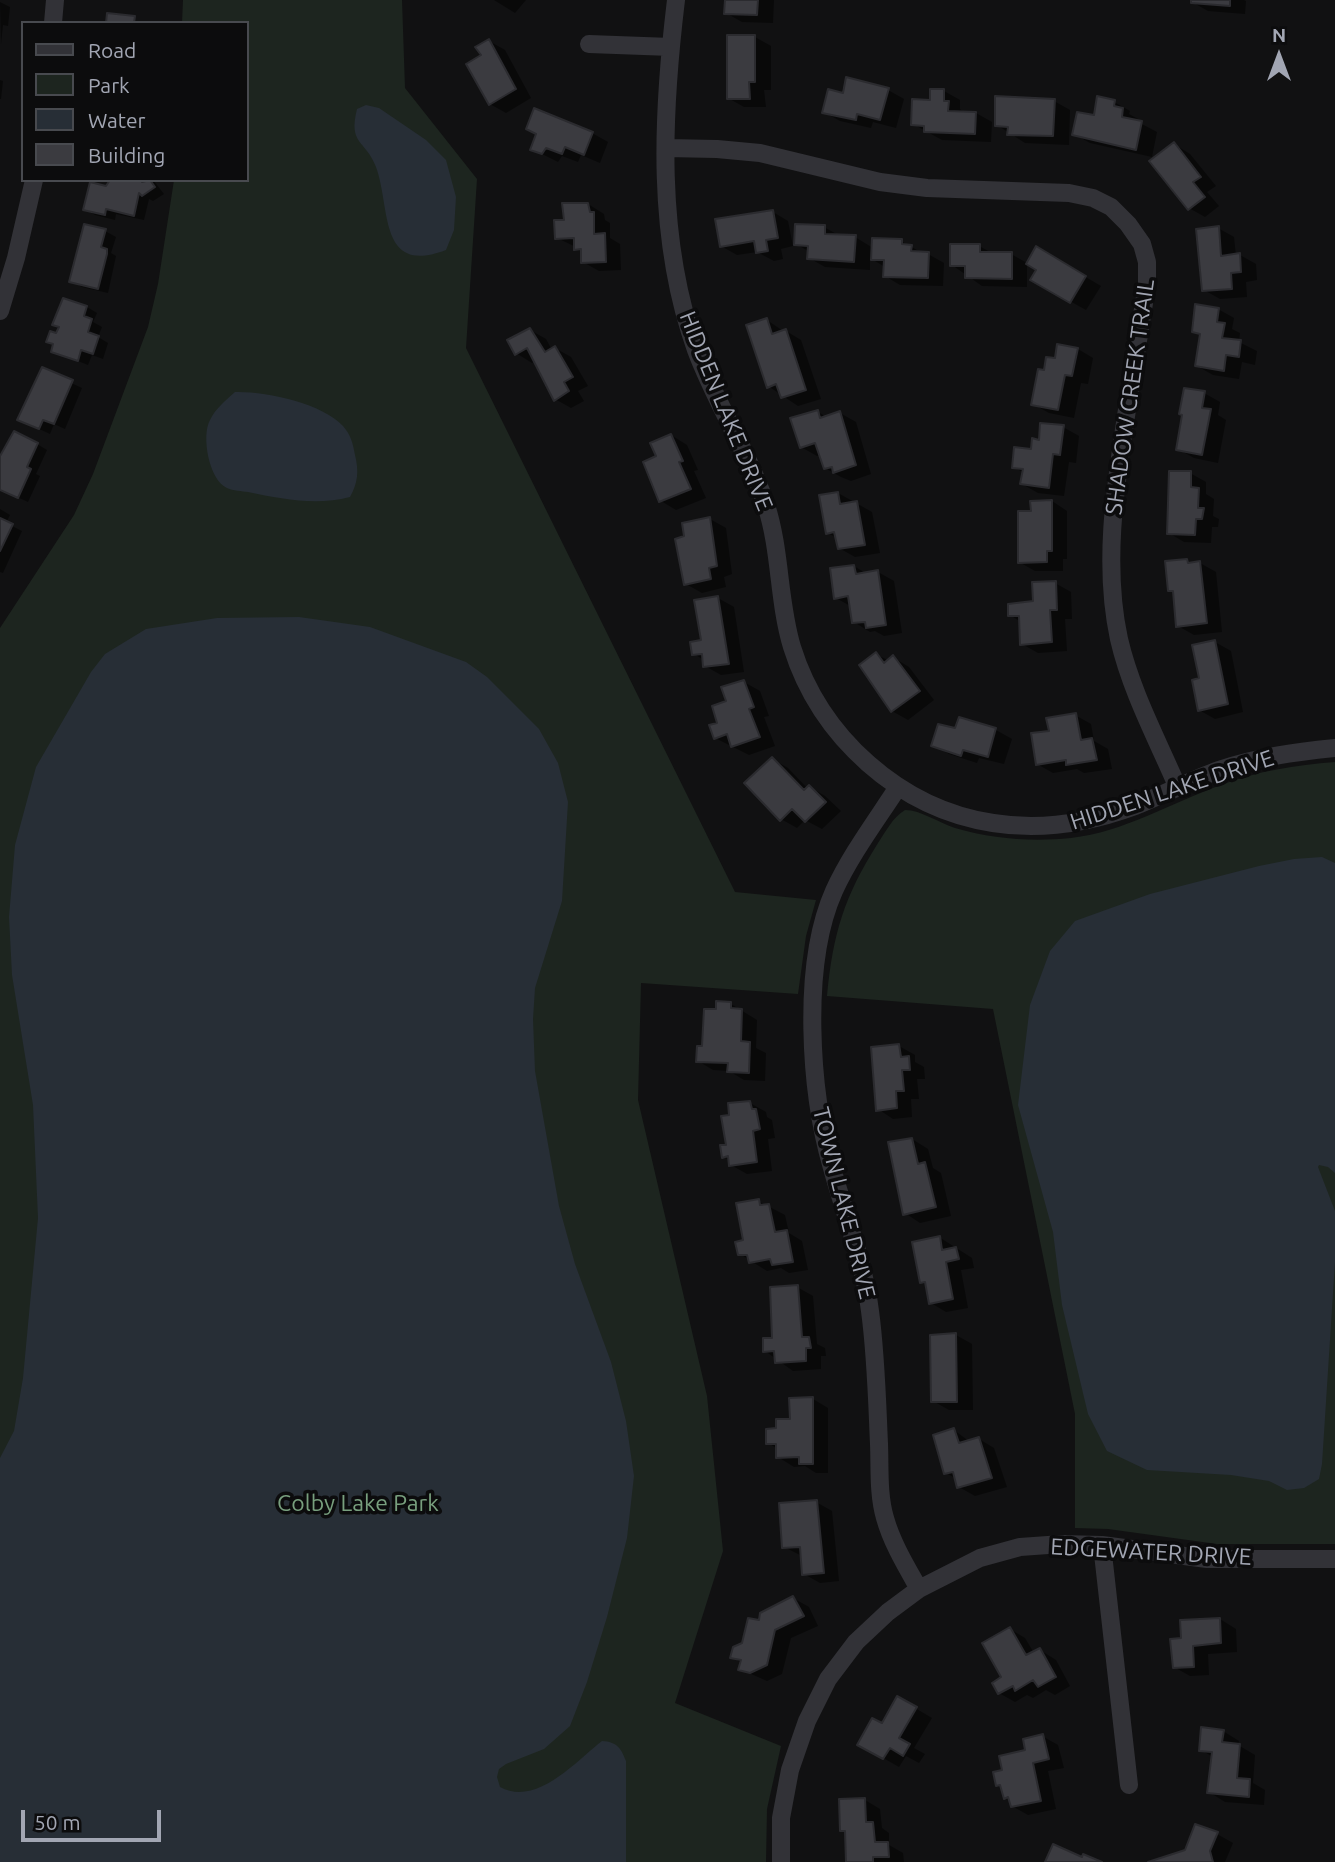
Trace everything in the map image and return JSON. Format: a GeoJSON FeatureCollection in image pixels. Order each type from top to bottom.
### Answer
{"type":"FeatureCollection","features":[{"type":"Feature","properties":{"kind":"street"},"geometry":{"type":"LineString","coordinates":[[53,21],[55,0]]}},
{"type":"Feature","properties":{"kind":"street","name":"HIDDEN LAKE DRIVE"},"geometry":{"type":"LineString","coordinates":[[676,0],[666,148],[672,257],[681,303],[715,397],[756,477],[768,510],[792,647],[809,686],[831,724],[860,759],[898,787],[934,806],[959,816],[1024,827],[1062,825],[1101,817],[1217,771],[1250,761],[1335,748]]}},
{"type":"Feature","properties":{"kind":"street"},"geometry":{"type":"LineString","coordinates":[[589,44],[671,47]]}},
{"type":"Feature","properties":{"kind":"street","name":"SHADOW CREEK TRAIL"},"geometry":{"type":"LineString","coordinates":[[666,148],[760,153],[880,182],[927,188],[1069,193],[1093,198],[1111,207],[1128,224],[1142,244],[1147,262],[1147,284],[1114,492],[1111,544],[1113,594],[1119,639],[1135,691],[1178,788]]}},
{"type":"Feature","properties":{"kind":"street"},"geometry":{"type":"LineString","coordinates":[[0,311],[16,258],[34,182]]}},
{"type":"Feature","properties":{"kind":"street","name":"TOWN LAKE DRIVE"},"geometry":{"type":"LineString","coordinates":[[898,787],[852,858],[834,892],[822,928],[815,967],[813,1027],[821,1129],[862,1263],[869,1303],[874,1343],[880,1485],[884,1515],[894,1545],[919,1589]]}},
{"type":"Feature","properties":{"kind":"street"},"geometry":{"type":"LineString","coordinates":[[1102,1545],[1129,1785]]}},
{"type":"Feature","properties":{"kind":"street","name":"EDGEWATER DRIVE"},"geometry":{"type":"LineString","coordinates":[[781,1862],[781,1818],[790,1769],[807,1721],[828,1679],[856,1642],[888,1612],[919,1589],[980,1558],[1020,1547],[1102,1545],[1207,1559],[1335,1559]]}},
{"type":"Feature","properties":{"kind":"green space","name":"Colby Lake Park"},"geometry":{"type":"Polygon","coordinates":[[[183,0],[402,0],[405,88],[477,179],[466,348],[735,892],[816,900],[806,936],[798,994],[641,983],[638,1100],[707,1396],[723,1551],[675,1703],[781,1746],[767,1809],[766,1862],[0,1862],[0,628],[74,515],[93,474],[148,327],[158,284],[174,182],[248,182],[248,21],[182,21],[183,0]]]}},
{"type":"Feature","properties":{"kind":"green space"},"geometry":{"type":"Polygon","coordinates":[[[1335,762],[1335,1544],[1217,1544],[1108,1529],[1075,1528],[1075,1414],[993,1009],[827,996],[842,916],[866,862],[890,825],[905,810],[984,835],[1041,840],[1071,838],[1110,830],[1235,780],[1263,772],[1335,762]]]}},
{"type":"Feature","properties":{"kind":"water"},"geometry":{"type":"Polygon","coordinates":[[[366,105],[379,108],[426,140],[446,160],[456,197],[454,230],[446,250],[424,256],[408,254],[398,246],[391,234],[376,167],[356,136],[357,109],[366,105]]]}},
{"type":"Feature","properties":{"kind":"water"},"geometry":{"type":"Polygon","coordinates":[[[235,392],[277,396],[308,405],[334,418],[343,426],[351,440],[357,466],[355,487],[350,497],[299,501],[232,490],[221,483],[215,476],[208,457],[207,427],[215,412],[235,392]]]}},
{"type":"Feature","properties":{"kind":"water","name":"Colby Lake Park"},"geometry":{"type":"Polygon","coordinates":[[[299,617],[370,627],[466,662],[487,677],[539,729],[558,763],[568,802],[562,901],[535,988],[535,1071],[559,1206],[575,1264],[611,1362],[626,1421],[634,1476],[627,1538],[607,1617],[570,1726],[544,1749],[506,1764],[499,1769],[497,1777],[500,1787],[514,1792],[528,1791],[555,1779],[602,1741],[615,1744],[626,1761],[626,1862],[0,1862],[0,1458],[14,1431],[23,1378],[38,1218],[33,1105],[12,975],[9,917],[15,845],[36,767],[91,672],[105,654],[146,629],[217,618],[299,617]]]}},
{"type":"Feature","properties":{"kind":"water"},"geometry":{"type":"Polygon","coordinates":[[[1322,857],[1335,863],[1335,1173],[1328,1167],[1318,1167],[1335,1211],[1335,1262],[1319,1479],[1304,1488],[1287,1490],[1269,1481],[1231,1475],[1147,1470],[1107,1451],[1088,1414],[1062,1305],[1053,1232],[1018,1105],[1030,1005],[1050,951],[1075,921],[1150,894],[1259,866],[1322,857]]]}},
{"type":"Feature","properties":{"kind":"building"},"geometry":{"type":"Polygon","coordinates":[[[725,0],[758,0],[757,15],[724,14],[725,0]]]}},
{"type":"Feature","properties":{"kind":"building"},"geometry":{"type":"Polygon","coordinates":[[[1191,0],[1230,0],[1230,6],[1191,3],[1191,0]]]}},
{"type":"Feature","properties":{"kind":"building"},"geometry":{"type":"Polygon","coordinates":[[[107,13],[135,16],[134,21],[106,21],[107,13]]]}},
{"type":"Feature","properties":{"kind":"building"},"geometry":{"type":"Polygon","coordinates":[[[727,35],[755,35],[755,82],[749,82],[750,99],[727,99],[727,35]]]}},
{"type":"Feature","properties":{"kind":"building"},"geometry":{"type":"Polygon","coordinates":[[[489,39],[516,89],[489,105],[466,64],[481,55],[475,47],[489,39]]]}},
{"type":"Feature","properties":{"kind":"building"},"geometry":{"type":"Polygon","coordinates":[[[846,77],[889,88],[880,120],[857,114],[856,120],[822,113],[828,89],[843,93],[846,77]]]}},
{"type":"Feature","properties":{"kind":"building"},"geometry":{"type":"Polygon","coordinates":[[[930,89],[944,89],[944,101],[949,101],[948,111],[976,112],[975,134],[924,132],[924,126],[911,125],[912,99],[930,100],[930,89]]]}},
{"type":"Feature","properties":{"kind":"building"},"geometry":{"type":"Polygon","coordinates":[[[995,96],[1055,99],[1053,136],[1007,135],[1008,127],[995,126],[995,96]]]}},
{"type":"Feature","properties":{"kind":"building"},"geometry":{"type":"Polygon","coordinates":[[[1097,96],[1115,100],[1114,106],[1123,108],[1122,117],[1142,121],[1136,150],[1072,135],[1077,112],[1094,115],[1097,96]]]}},
{"type":"Feature","properties":{"kind":"building"},"geometry":{"type":"Polygon","coordinates":[[[534,108],[593,132],[584,155],[565,147],[562,154],[546,148],[542,154],[530,150],[536,134],[526,129],[534,108]]]}},
{"type":"Feature","properties":{"kind":"building"},"geometry":{"type":"Polygon","coordinates":[[[1174,142],[1201,177],[1193,182],[1205,197],[1188,210],[1149,161],[1174,142]]]}},
{"type":"Feature","properties":{"kind":"building"},"geometry":{"type":"Polygon","coordinates":[[[90,182],[106,186],[109,182],[151,182],[155,187],[142,196],[139,193],[134,216],[106,209],[105,215],[83,210],[90,182]]]}},
{"type":"Feature","properties":{"kind":"building"},"geometry":{"type":"Polygon","coordinates":[[[562,203],[588,203],[590,212],[594,212],[594,234],[605,233],[606,262],[581,263],[581,249],[574,250],[574,238],[555,239],[554,220],[564,220],[562,203]]]}},
{"type":"Feature","properties":{"kind":"building"},"geometry":{"type":"Polygon","coordinates":[[[773,210],[778,238],[766,240],[768,251],[756,253],[754,241],[720,247],[715,219],[773,210]]]}},
{"type":"Feature","properties":{"kind":"building"},"geometry":{"type":"Polygon","coordinates":[[[84,224],[106,229],[101,247],[107,249],[107,254],[98,289],[69,282],[84,224]]]}},
{"type":"Feature","properties":{"kind":"building"},"geometry":{"type":"Polygon","coordinates":[[[795,224],[825,225],[825,234],[856,235],[854,262],[807,259],[808,246],[794,245],[795,224]]]}},
{"type":"Feature","properties":{"kind":"building"},"geometry":{"type":"Polygon","coordinates":[[[1219,226],[1221,256],[1240,253],[1241,272],[1231,273],[1232,289],[1202,291],[1196,229],[1219,226]]]}},
{"type":"Feature","properties":{"kind":"building"},"geometry":{"type":"Polygon","coordinates":[[[872,238],[902,239],[902,244],[912,245],[911,251],[929,252],[928,278],[883,277],[884,260],[871,260],[872,238]]]}},
{"type":"Feature","properties":{"kind":"building"},"geometry":{"type":"Polygon","coordinates":[[[950,244],[980,244],[980,252],[1012,252],[1012,279],[965,278],[965,266],[950,266],[950,244]]]}},
{"type":"Feature","properties":{"kind":"building"},"geometry":{"type":"Polygon","coordinates":[[[1036,246],[1086,276],[1070,303],[1030,280],[1036,270],[1026,264],[1036,246]]]}},
{"type":"Feature","properties":{"kind":"building"},"geometry":{"type":"Polygon","coordinates":[[[63,298],[87,306],[84,316],[92,319],[88,332],[99,336],[93,354],[81,350],[78,361],[51,352],[53,344],[46,342],[50,331],[56,333],[59,327],[52,325],[63,298]]]}},
{"type":"Feature","properties":{"kind":"building"},"geometry":{"type":"Polygon","coordinates":[[[1195,304],[1219,308],[1217,322],[1225,323],[1222,338],[1241,340],[1239,357],[1226,355],[1224,371],[1195,366],[1200,334],[1192,332],[1195,304]]]}},
{"type":"Feature","properties":{"kind":"building"},"geometry":{"type":"Polygon","coordinates":[[[767,318],[772,334],[786,329],[806,390],[781,398],[776,384],[767,388],[746,325],[767,318]]]}},
{"type":"Feature","properties":{"kind":"building"},"geometry":{"type":"Polygon","coordinates":[[[530,328],[545,352],[555,346],[573,377],[564,382],[569,391],[554,401],[527,348],[515,355],[507,340],[530,328]]]}},
{"type":"Feature","properties":{"kind":"building"},"geometry":{"type":"Polygon","coordinates":[[[1057,344],[1078,348],[1072,376],[1065,375],[1058,410],[1031,405],[1038,369],[1044,370],[1046,357],[1055,358],[1057,344]]]}},
{"type":"Feature","properties":{"kind":"building"},"geometry":{"type":"Polygon","coordinates":[[[42,367],[73,380],[54,424],[43,420],[39,429],[17,420],[42,367]]]}},
{"type":"Feature","properties":{"kind":"building"},"geometry":{"type":"Polygon","coordinates":[[[1184,388],[1205,391],[1202,408],[1211,409],[1202,455],[1176,450],[1184,388]]]}},
{"type":"Feature","properties":{"kind":"building"},"geometry":{"type":"Polygon","coordinates":[[[818,410],[820,418],[840,411],[856,465],[833,473],[832,467],[824,469],[815,443],[800,448],[790,418],[818,410]]]}},
{"type":"Feature","properties":{"kind":"building"},"geometry":{"type":"Polygon","coordinates":[[[1040,423],[1064,425],[1060,455],[1053,454],[1049,488],[1020,484],[1023,469],[1012,468],[1014,447],[1031,449],[1032,438],[1039,440],[1040,423]]]}},
{"type":"Feature","properties":{"kind":"building"},"geometry":{"type":"Polygon","coordinates":[[[14,431],[38,443],[27,467],[31,469],[18,498],[0,490],[0,456],[14,431]]]}},
{"type":"Feature","properties":{"kind":"building"},"geometry":{"type":"Polygon","coordinates":[[[671,434],[691,489],[659,502],[643,462],[656,456],[650,443],[671,434]]]}},
{"type":"Feature","properties":{"kind":"building"},"geometry":{"type":"Polygon","coordinates":[[[1169,471],[1191,471],[1191,487],[1199,488],[1198,508],[1204,508],[1202,519],[1196,519],[1195,535],[1167,534],[1169,471]]]}},
{"type":"Feature","properties":{"kind":"building"},"geometry":{"type":"Polygon","coordinates":[[[838,492],[840,504],[857,501],[865,545],[838,549],[834,532],[826,534],[819,495],[838,492]]]}},
{"type":"Feature","properties":{"kind":"building"},"geometry":{"type":"Polygon","coordinates":[[[1052,500],[1052,551],[1047,551],[1047,562],[1018,563],[1018,511],[1031,511],[1030,501],[1052,500]]]}},
{"type":"Feature","properties":{"kind":"building"},"geometry":{"type":"Polygon","coordinates":[[[710,517],[717,566],[709,568],[711,579],[684,585],[675,539],[684,536],[682,523],[710,517]]]}},
{"type":"Feature","properties":{"kind":"building"},"geometry":{"type":"Polygon","coordinates":[[[0,518],[13,524],[0,551],[0,518]]]}},
{"type":"Feature","properties":{"kind":"building"},"geometry":{"type":"Polygon","coordinates":[[[1187,559],[1188,563],[1200,561],[1207,623],[1176,627],[1173,591],[1168,591],[1165,561],[1187,559]]]}},
{"type":"Feature","properties":{"kind":"building"},"geometry":{"type":"Polygon","coordinates":[[[854,565],[856,574],[878,570],[886,625],[866,628],[865,622],[852,623],[848,596],[834,599],[830,568],[854,565]]]}},
{"type":"Feature","properties":{"kind":"building"},"geometry":{"type":"Polygon","coordinates":[[[1056,581],[1057,610],[1050,610],[1052,642],[1020,645],[1019,616],[1008,616],[1008,604],[1033,601],[1032,582],[1056,581]]]}},
{"type":"Feature","properties":{"kind":"building"},"geometry":{"type":"Polygon","coordinates":[[[718,596],[729,664],[703,667],[702,654],[692,655],[690,642],[701,640],[694,600],[718,596]]]}},
{"type":"Feature","properties":{"kind":"building"},"geometry":{"type":"Polygon","coordinates":[[[1215,640],[1228,704],[1198,711],[1192,680],[1199,678],[1192,645],[1215,640]]]}},
{"type":"Feature","properties":{"kind":"building"},"geometry":{"type":"Polygon","coordinates":[[[876,652],[884,663],[893,655],[920,691],[891,712],[859,665],[876,652]]]}},
{"type":"Feature","properties":{"kind":"building"},"geometry":{"type":"Polygon","coordinates":[[[744,680],[754,707],[749,709],[760,737],[731,747],[727,734],[714,739],[709,725],[717,723],[712,706],[726,701],[721,687],[744,680]]]}},
{"type":"Feature","properties":{"kind":"building"},"geometry":{"type":"Polygon","coordinates":[[[1076,713],[1081,740],[1092,738],[1097,760],[1066,765],[1066,760],[1036,765],[1031,733],[1049,731],[1046,718],[1076,713]]]}},
{"type":"Feature","properties":{"kind":"building"},"geometry":{"type":"Polygon","coordinates":[[[959,717],[996,728],[988,757],[963,750],[961,756],[931,746],[938,724],[955,728],[959,717]]]}},
{"type":"Feature","properties":{"kind":"building"},"geometry":{"type":"Polygon","coordinates":[[[772,757],[804,790],[809,785],[826,802],[805,822],[792,809],[780,821],[744,783],[772,757]]]}},
{"type":"Feature","properties":{"kind":"building"},"geometry":{"type":"Polygon","coordinates":[[[716,1001],[731,1002],[731,1008],[742,1009],[741,1041],[750,1042],[749,1073],[727,1072],[728,1063],[696,1062],[697,1046],[702,1046],[704,1009],[716,1009],[716,1001]]]}},
{"type":"Feature","properties":{"kind":"building"},"geometry":{"type":"Polygon","coordinates":[[[899,1044],[901,1057],[909,1056],[910,1070],[902,1070],[904,1091],[896,1091],[897,1108],[876,1111],[871,1047],[899,1044]]]}},
{"type":"Feature","properties":{"kind":"building"},"geometry":{"type":"Polygon","coordinates":[[[750,1101],[752,1109],[756,1109],[760,1129],[753,1131],[757,1162],[729,1166],[728,1156],[722,1158],[720,1145],[726,1145],[721,1116],[729,1115],[728,1103],[750,1101]]]}},
{"type":"Feature","properties":{"kind":"building"},"geometry":{"type":"Polygon","coordinates":[[[912,1138],[918,1164],[925,1162],[936,1207],[903,1215],[888,1142],[912,1138]]]}},
{"type":"Feature","properties":{"kind":"building"},"geometry":{"type":"Polygon","coordinates":[[[759,1199],[760,1205],[769,1204],[775,1232],[787,1230],[793,1262],[772,1265],[770,1259],[749,1263],[747,1255],[738,1255],[735,1242],[743,1240],[736,1203],[759,1199]]]}},
{"type":"Feature","properties":{"kind":"building"},"geometry":{"type":"Polygon","coordinates":[[[940,1236],[942,1250],[956,1247],[959,1259],[946,1262],[953,1299],[929,1304],[925,1282],[920,1283],[912,1242],[940,1236]]]}},
{"type":"Feature","properties":{"kind":"building"},"geometry":{"type":"Polygon","coordinates":[[[798,1285],[802,1337],[809,1337],[811,1348],[806,1348],[806,1361],[775,1363],[774,1351],[763,1352],[763,1338],[772,1338],[770,1287],[798,1285]]]}},
{"type":"Feature","properties":{"kind":"building"},"geometry":{"type":"Polygon","coordinates":[[[956,1333],[957,1402],[931,1402],[930,1335],[956,1333]]]}},
{"type":"Feature","properties":{"kind":"building"},"geometry":{"type":"Polygon","coordinates":[[[813,1397],[813,1464],[799,1464],[799,1457],[776,1458],[776,1444],[766,1444],[766,1429],[776,1428],[776,1419],[790,1419],[789,1398],[813,1397]]]}},
{"type":"Feature","properties":{"kind":"building"},"geometry":{"type":"Polygon","coordinates":[[[954,1428],[959,1443],[979,1437],[992,1478],[957,1488],[953,1472],[944,1474],[933,1435],[954,1428]]]}},
{"type":"Feature","properties":{"kind":"building"},"geometry":{"type":"Polygon","coordinates":[[[817,1500],[824,1573],[802,1575],[800,1547],[782,1548],[779,1503],[817,1500]]]}},
{"type":"Feature","properties":{"kind":"building"},"geometry":{"type":"Polygon","coordinates":[[[793,1596],[804,1616],[775,1630],[767,1665],[750,1673],[738,1670],[741,1660],[730,1658],[733,1647],[742,1643],[748,1618],[759,1620],[760,1613],[793,1596]]]}},
{"type":"Feature","properties":{"kind":"building"},"geometry":{"type":"Polygon","coordinates":[[[1220,1618],[1221,1643],[1193,1646],[1194,1667],[1173,1668],[1170,1639],[1181,1638],[1180,1620],[1220,1618]]]}},
{"type":"Feature","properties":{"kind":"building"},"geometry":{"type":"Polygon","coordinates":[[[1010,1627],[1026,1655],[1040,1648],[1056,1677],[1038,1687],[1033,1680],[1015,1691],[1013,1686],[998,1694],[992,1683],[1001,1677],[982,1643],[1010,1627]]]}},
{"type":"Feature","properties":{"kind":"building"},"geometry":{"type":"Polygon","coordinates":[[[897,1696],[917,1707],[899,1738],[910,1744],[903,1756],[890,1748],[883,1759],[857,1745],[872,1718],[882,1723],[897,1696]]]}},
{"type":"Feature","properties":{"kind":"building"},"geometry":{"type":"Polygon","coordinates":[[[1201,1727],[1224,1730],[1222,1742],[1240,1744],[1237,1778],[1250,1779],[1249,1797],[1207,1793],[1212,1752],[1199,1751],[1201,1727]]]}},
{"type":"Feature","properties":{"kind":"building"},"geometry":{"type":"Polygon","coordinates":[[[1043,1734],[1049,1759],[1033,1763],[1041,1801],[1011,1807],[1008,1797],[1004,1799],[1000,1785],[996,1786],[993,1772],[1002,1770],[999,1756],[1025,1750],[1023,1739],[1043,1734]]]}},
{"type":"Feature","properties":{"kind":"building"},"geometry":{"type":"Polygon","coordinates":[[[865,1798],[866,1822],[873,1822],[875,1842],[888,1842],[889,1857],[873,1857],[873,1862],[846,1862],[845,1831],[840,1831],[839,1799],[865,1798]]]}},
{"type":"Feature","properties":{"kind":"building"},"geometry":{"type":"Polygon","coordinates":[[[1195,1824],[1218,1832],[1210,1851],[1213,1862],[1148,1862],[1185,1850],[1195,1824]]]}},
{"type":"Feature","properties":{"kind":"building"},"geometry":{"type":"Polygon","coordinates":[[[1053,1844],[1082,1857],[1083,1854],[1102,1862],[1045,1862],[1053,1844]]]}}]}
